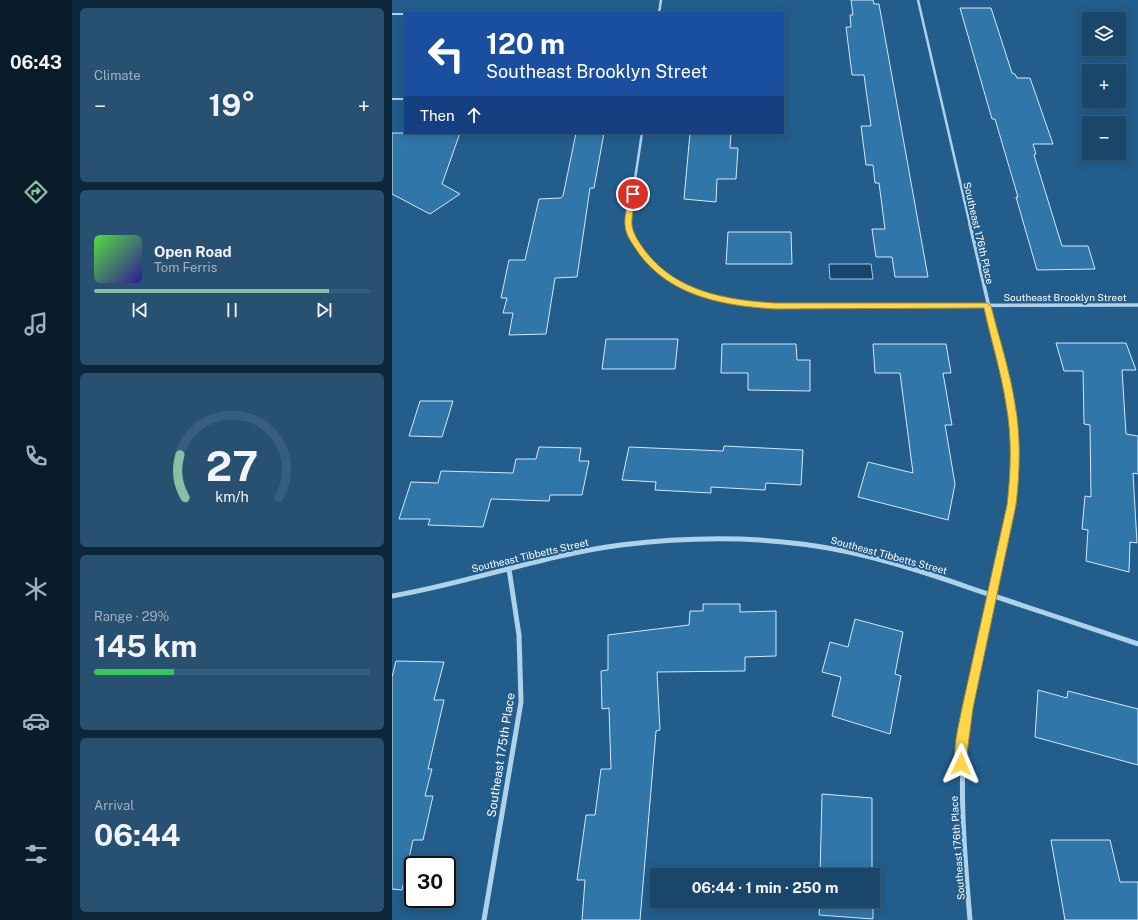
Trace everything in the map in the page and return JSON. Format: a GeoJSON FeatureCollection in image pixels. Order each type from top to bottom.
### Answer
{"type":"FeatureCollection","features":[{"type":"Feature","properties":{"kind":"street"},"geometry":{"type":"LineString","coordinates":[[660,12],[661,0]]}},
{"type":"Feature","properties":{"kind":"street","name":"Southeast 176th Place"},"geometry":{"type":"LineString","coordinates":[[918,0],[987,306],[1011,403],[1015,449],[1015,475],[1012,505],[962,741],[963,833],[970,920]]}},
{"type":"Feature","properties":{"kind":"street","name":"Southeast Brooklyn Street"},"geometry":{"type":"LineString","coordinates":[[642,134],[628,225],[635,243],[662,275],[686,288],[715,298],[744,304],[775,306],[1138,305]]}},
{"type":"Feature","properties":{"kind":"street","name":"Southeast Tibbetts Street"},"geometry":{"type":"LineString","coordinates":[[392,596],[415,592],[509,569],[555,556],[644,543],[732,539],[769,541],[825,547],[870,557],[934,575],[1138,644]]}},
{"type":"Feature","properties":{"kind":"street","name":"Southeast 175th Place"},"geometry":{"type":"LineString","coordinates":[[484,920],[521,702],[522,666],[519,630],[509,569]]}},
{"type":"Feature","properties":{"kind":"lane"},"geometry":{"type":"LineString","coordinates":[[392,14],[404,14]]}},
{"type":"Feature","properties":{"kind":"lane"},"geometry":{"type":"LineString","coordinates":[[392,99],[404,99]]}},
{"type":"Feature","properties":{"kind":"water"},"geometry":{"type":"Polygon","coordinates":[[[829,264],[871,264],[873,279],[830,279],[829,264]]]}},
{"type":"Feature","properties":{"kind":"building"},"geometry":{"type":"Polygon","coordinates":[[[851,0],[873,0],[874,4],[879,4],[928,277],[895,277],[892,257],[876,257],[872,229],[885,229],[879,183],[875,183],[873,165],[866,165],[861,126],[871,126],[864,75],[852,75],[846,27],[851,27],[850,15],[853,15],[851,0]]]}},
{"type":"Feature","properties":{"kind":"building"},"geometry":{"type":"Polygon","coordinates":[[[960,8],[991,8],[1012,73],[1015,74],[1017,78],[1030,78],[1053,144],[1033,144],[1036,154],[1034,155],[1062,246],[1088,246],[1095,269],[1037,270],[1016,197],[1018,197],[995,119],[992,119],[960,8]]]}},
{"type":"Feature","properties":{"kind":"building"},"geometry":{"type":"Polygon","coordinates":[[[392,133],[460,134],[442,184],[460,194],[430,214],[392,194],[392,133]]]}},
{"type":"Feature","properties":{"kind":"building"},"geometry":{"type":"Polygon","coordinates":[[[576,134],[604,134],[594,188],[590,188],[577,277],[555,278],[546,334],[509,335],[513,313],[503,313],[507,298],[501,298],[509,260],[525,260],[539,199],[561,198],[563,196],[576,134]]]}},
{"type":"Feature","properties":{"kind":"building"},"geometry":{"type":"Polygon","coordinates":[[[690,134],[731,134],[730,148],[738,148],[736,179],[717,179],[716,202],[684,199],[690,134]]]}},
{"type":"Feature","properties":{"kind":"building"},"geometry":{"type":"Polygon","coordinates":[[[728,232],[791,232],[792,264],[726,264],[728,232]]]}},
{"type":"Feature","properties":{"kind":"building"},"geometry":{"type":"Polygon","coordinates":[[[606,339],[678,339],[675,369],[602,369],[606,339]]]}},
{"type":"Feature","properties":{"kind":"building"},"geometry":{"type":"Polygon","coordinates":[[[1056,343],[1126,343],[1136,370],[1122,370],[1126,434],[1138,436],[1138,474],[1133,473],[1137,543],[1130,542],[1129,572],[1086,561],[1088,530],[1082,529],[1085,496],[1091,497],[1090,425],[1084,424],[1083,371],[1064,371],[1056,343]]]}},
{"type":"Feature","properties":{"kind":"building"},"geometry":{"type":"Polygon","coordinates":[[[722,344],[796,344],[797,360],[810,360],[810,391],[748,390],[748,373],[721,373],[722,344]]]}},
{"type":"Feature","properties":{"kind":"building"},"geometry":{"type":"Polygon","coordinates":[[[873,344],[946,344],[951,373],[943,373],[952,425],[945,425],[955,484],[948,520],[858,497],[868,462],[913,473],[900,373],[875,373],[873,344]]]}},
{"type":"Feature","properties":{"kind":"building"},"geometry":{"type":"Polygon","coordinates":[[[420,401],[453,401],[442,437],[409,436],[420,401]]]}},
{"type":"Feature","properties":{"kind":"building"},"geometry":{"type":"Polygon","coordinates":[[[724,446],[803,450],[801,485],[766,483],[765,490],[711,487],[711,493],[655,490],[656,482],[622,480],[629,447],[723,451],[724,446]]]}},
{"type":"Feature","properties":{"kind":"building"},"geometry":{"type":"Polygon","coordinates":[[[539,447],[581,448],[579,461],[589,461],[582,495],[550,495],[549,501],[491,499],[483,527],[428,525],[430,519],[399,519],[411,482],[438,483],[441,471],[513,473],[516,459],[536,459],[539,447]]]}},
{"type":"Feature","properties":{"kind":"building"},"geometry":{"type":"Polygon","coordinates":[[[703,604],[740,604],[740,612],[776,611],[776,656],[745,657],[745,671],[657,672],[660,730],[656,731],[640,920],[582,920],[585,880],[577,880],[586,815],[595,815],[601,769],[611,769],[609,708],[602,709],[601,671],[608,670],[608,635],[689,625],[690,611],[703,611],[703,604]]]}},
{"type":"Feature","properties":{"kind":"building"},"geometry":{"type":"Polygon","coordinates":[[[855,619],[903,632],[895,674],[901,676],[890,734],[832,716],[841,677],[822,672],[830,642],[848,647],[855,619]]]}},
{"type":"Feature","properties":{"kind":"building"},"geometry":{"type":"Polygon","coordinates":[[[396,661],[444,662],[434,700],[444,700],[428,769],[432,769],[425,796],[433,796],[423,840],[413,840],[409,856],[404,856],[404,881],[402,890],[392,889],[392,677],[396,661]]]}},
{"type":"Feature","properties":{"kind":"building"},"geometry":{"type":"Polygon","coordinates":[[[1038,690],[1067,698],[1068,691],[1138,709],[1138,765],[1035,737],[1038,690]]]}},
{"type":"Feature","properties":{"kind":"building"},"geometry":{"type":"Polygon","coordinates":[[[822,794],[872,798],[872,868],[820,868],[822,794]]]}},
{"type":"Feature","properties":{"kind":"building"},"geometry":{"type":"Polygon","coordinates":[[[1051,840],[1110,840],[1120,882],[1138,882],[1138,920],[1065,920],[1051,840]]]}},
{"type":"Feature","properties":{"kind":"building"},"geometry":{"type":"Polygon","coordinates":[[[820,908],[873,908],[873,919],[819,915],[820,908]]]}},
{"type":"Feature","properties":{"kind":"route"},"geometry":{"type":"LineString","coordinates":[[633,194],[628,225],[635,243],[648,260],[662,275],[686,288],[715,298],[744,304],[775,306],[987,306],[1011,403],[1014,426],[1015,475],[1012,505],[967,708],[962,741],[961,764]]}}]}
